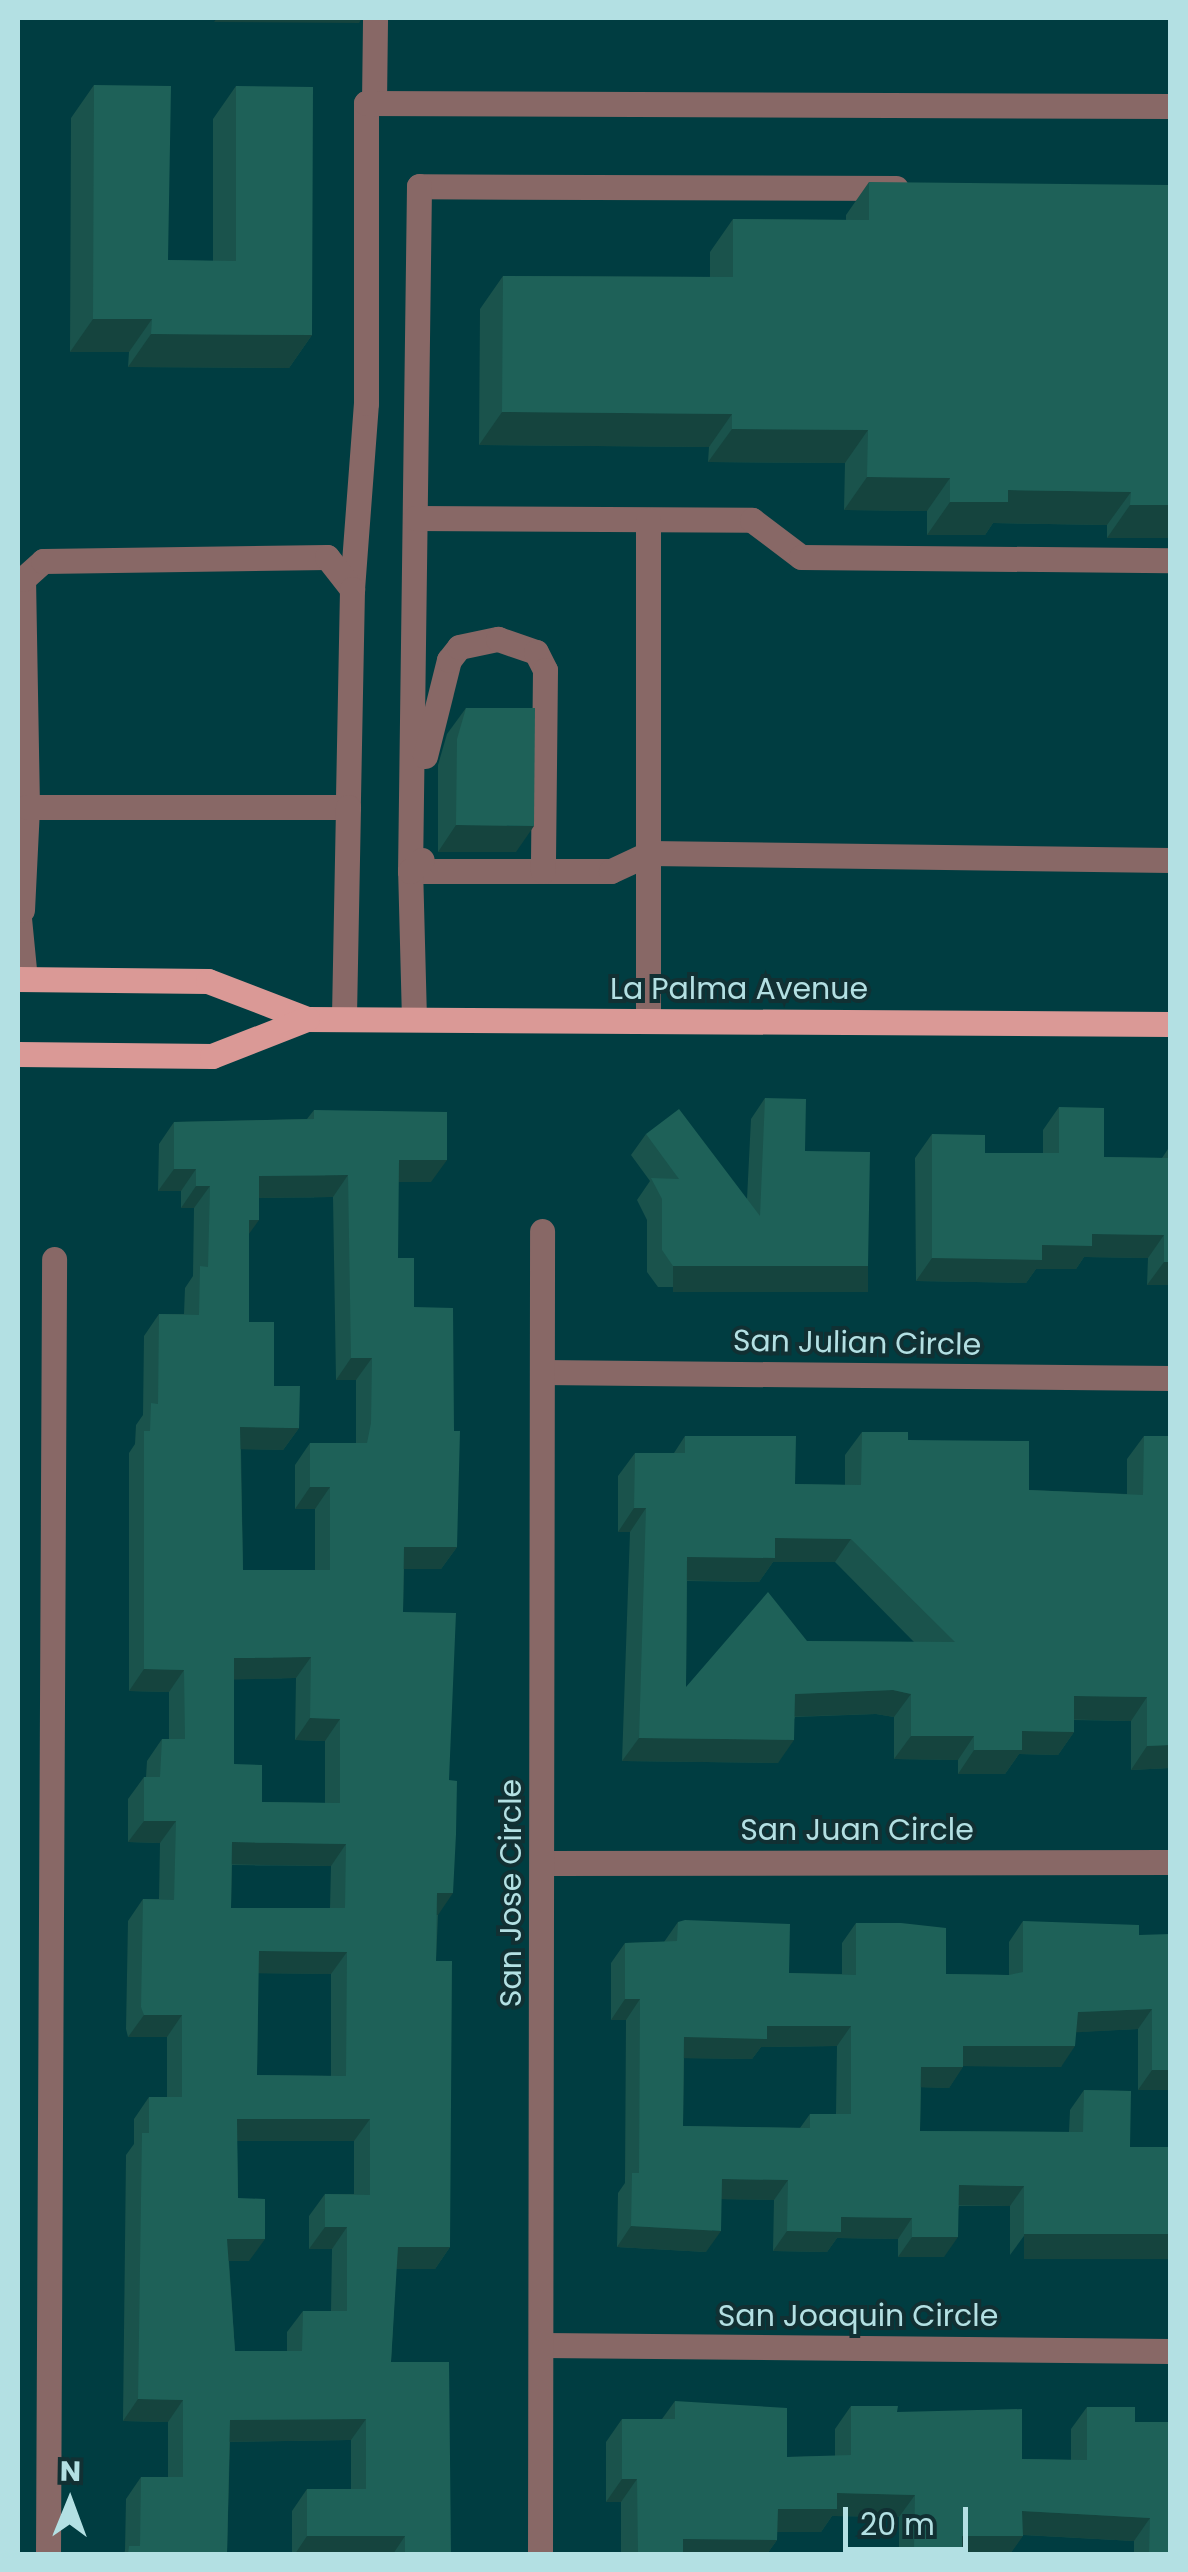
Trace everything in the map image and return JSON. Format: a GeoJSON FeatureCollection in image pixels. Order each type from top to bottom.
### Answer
{"type":"FeatureCollection","features":[{"type":"Feature","properties":{"kind":"main road","name":"La Palma Avenue"},"geometry":{"type":"LineString","coordinates":[[21,979],[208,981],[307,1019],[1170,1024]]}},
{"type":"Feature","properties":{"kind":"main road","name":"La Palma Avenue"},"geometry":{"type":"LineString","coordinates":[[18,1054],[212,1056],[307,1019]]}},
{"type":"Feature","properties":{"kind":"street"},"geometry":{"type":"LineString","coordinates":[[374,103],[375,18]]}},
{"type":"Feature","properties":{"kind":"street"},"geometry":{"type":"LineString","coordinates":[[344,1019],[352,589],[366,403],[366,103],[1170,106]]}},
{"type":"Feature","properties":{"kind":"street"},"geometry":{"type":"LineString","coordinates":[[414,1019],[410,871],[420,186],[933,188]]}},
{"type":"Feature","properties":{"kind":"street"},"geometry":{"type":"LineString","coordinates":[[415,518],[752,520],[801,557],[1170,560]]}},
{"type":"Feature","properties":{"kind":"street"},"geometry":{"type":"LineString","coordinates":[[648,520],[648,1021]]}},
{"type":"Feature","properties":{"kind":"street"},"geometry":{"type":"LineString","coordinates":[[21,979],[20,909],[26,807],[23,579],[43,560],[326,557],[352,589]]}},
{"type":"Feature","properties":{"kind":"street"},"geometry":{"type":"LineString","coordinates":[[410,871],[424,859],[426,737],[448,660],[477,640],[498,639],[536,652],[545,670],[543,871]]}},
{"type":"Feature","properties":{"kind":"street"},"geometry":{"type":"LineString","coordinates":[[26,807],[348,808]]}},
{"type":"Feature","properties":{"kind":"street"},"geometry":{"type":"LineString","coordinates":[[410,871],[611,871],[650,852],[1170,860]]}},
{"type":"Feature","properties":{"kind":"street","name":"San Jose Circle"},"geometry":{"type":"LineString","coordinates":[[540,2554],[544,2345],[542,1231]]}},
{"type":"Feature","properties":{"kind":"street"},"geometry":{"type":"LineString","coordinates":[[48,2554],[54,1260]]}},
{"type":"Feature","properties":{"kind":"street","name":"San Julian Circle"},"geometry":{"type":"LineString","coordinates":[[542,1372],[1170,1378]]}},
{"type":"Feature","properties":{"kind":"street","name":"San Juan Circle"},"geometry":{"type":"LineString","coordinates":[[544,1863],[1170,1862]]}},
{"type":"Feature","properties":{"kind":"street","name":"San Joaquin Circle"},"geometry":{"type":"LineString","coordinates":[[544,2345],[1170,2351]]}},
{"type":"Feature","properties":{"kind":"building"},"geometry":{"type":"Polygon","coordinates":[[[94,85],[171,86],[168,260],[236,261],[236,86],[313,87],[312,335],[151,334],[152,319],[93,319],[94,85]]]}},
{"type":"Feature","properties":{"kind":"building"},"geometry":{"type":"Polygon","coordinates":[[[869,182],[1170,185],[1170,505],[1130,505],[1131,492],[1008,490],[1008,502],[950,502],[950,478],[867,477],[868,430],[732,429],[732,414],[502,412],[503,276],[733,277],[733,219],[869,220],[869,182]]]}},
{"type":"Feature","properties":{"kind":"building"},"geometry":{"type":"Polygon","coordinates":[[[466,708],[535,708],[534,826],[456,825],[457,739],[466,708]]]}},
{"type":"Feature","properties":{"kind":"building"},"geometry":{"type":"Polygon","coordinates":[[[765,1098],[806,1099],[805,1151],[870,1152],[868,1266],[673,1266],[662,1250],[662,1199],[651,1178],[679,1179],[646,1134],[679,1109],[760,1216],[765,1098]]]}},
{"type":"Feature","properties":{"kind":"building"},"geometry":{"type":"Polygon","coordinates":[[[1059,1107],[1104,1108],[1104,1157],[1170,1158],[1170,1262],[1164,1262],[1164,1235],[1092,1234],[1092,1246],[1042,1245],[1042,1260],[932,1258],[932,1134],[985,1135],[985,1153],[1059,1153],[1059,1107]]]}},
{"type":"Feature","properties":{"kind":"building"},"geometry":{"type":"Polygon","coordinates":[[[314,1110],[447,1112],[447,1160],[399,1160],[398,1258],[414,1258],[414,1307],[453,1308],[454,1431],[460,1431],[457,1547],[404,1547],[403,1612],[456,1613],[449,1780],[457,1781],[453,1893],[437,1893],[436,1961],[452,1961],[450,2247],[398,2247],[391,2362],[449,2362],[451,2554],[405,2554],[405,2536],[307,2536],[307,2489],[366,2489],[366,2419],[230,2420],[227,2554],[128,2554],[129,2546],[140,2546],[141,2477],[183,2477],[183,2400],[138,2399],[142,2133],[149,2133],[149,2097],[182,2097],[182,2015],[144,2015],[141,2007],[143,1899],[174,1900],[176,1821],[144,1821],[144,1777],[160,1777],[162,1739],[185,1739],[184,1670],[144,1669],[144,1431],[150,1431],[151,1403],[158,1404],[159,1314],[199,1315],[200,1266],[208,1267],[210,1186],[196,1186],[196,1169],[174,1169],[174,1122],[314,1119],[314,1110]],[[348,1175],[259,1176],[259,1220],[249,1220],[249,1322],[274,1322],[274,1386],[300,1386],[299,1428],[240,1427],[243,1570],[330,1570],[330,1487],[310,1487],[310,1443],[367,1443],[371,1423],[372,1358],[351,1358],[348,1175]],[[311,1657],[234,1658],[234,1764],[262,1765],[262,1802],[340,1803],[340,1719],[310,1718],[311,1657]],[[232,1842],[231,1908],[345,1908],[346,1844],[232,1842]],[[259,1951],[257,2075],[346,2076],[347,1952],[259,1951]],[[237,2119],[238,2198],[265,2199],[265,2239],[227,2239],[235,2351],[302,2351],[303,2311],[347,2311],[347,2227],[325,2227],[325,2194],[370,2195],[370,2119],[237,2119]]]}},
{"type":"Feature","properties":{"kind":"building"},"geometry":{"type":"Polygon","coordinates":[[[862,1432],[908,1432],[908,1440],[1029,1441],[1029,1490],[1143,1495],[1144,1436],[1170,1436],[1170,1745],[1147,1746],[1147,1697],[1074,1696],[1074,1732],[1022,1731],[1022,1750],[974,1750],[974,1736],[911,1736],[911,1694],[893,1690],[795,1694],[794,1740],[639,1738],[646,1508],[634,1508],[635,1453],[685,1453],[685,1436],[796,1436],[795,1484],[861,1485],[862,1432]],[[775,1538],[775,1558],[687,1557],[686,1687],[768,1592],[807,1641],[955,1642],[851,1539],[775,1538]]]}},
{"type":"Feature","properties":{"kind":"building"},"geometry":{"type":"Polygon","coordinates":[[[1023,1921],[1139,1925],[1139,1935],[1170,1934],[1170,2070],[1152,2070],[1152,2009],[1078,2012],[1075,2046],[963,2046],[963,2067],[921,2067],[920,2131],[1083,2132],[1084,2090],[1131,2091],[1130,2147],[1170,2147],[1170,2234],[1024,2234],[1024,2186],[959,2185],[958,2237],[912,2237],[912,2218],[841,2217],[841,2232],[787,2231],[788,2180],[722,2179],[721,2231],[631,2226],[632,2173],[639,2173],[640,1999],[625,1999],[625,1943],[677,1941],[678,1922],[790,1924],[789,1973],[856,1975],[856,1923],[946,1928],[946,1974],[1023,1972],[1023,1921]],[[767,2026],[767,2039],[684,2037],[683,2126],[810,2128],[810,2114],[851,2114],[851,2026],[767,2026]]]}},
{"type":"Feature","properties":{"kind":"building"},"geometry":{"type":"Polygon","coordinates":[[[675,2401],[787,2408],[787,2457],[851,2455],[851,2406],[898,2406],[897,2412],[1022,2409],[1022,2459],[1087,2460],[1087,2407],[1135,2407],[1135,2422],[1170,2422],[1170,2554],[1149,2554],[1150,2518],[1022,2511],[1023,2536],[962,2536],[962,2550],[914,2550],[915,2495],[837,2493],[837,2509],[778,2509],[777,2540],[683,2539],[683,2554],[638,2554],[637,2479],[622,2479],[622,2419],[675,2419],[675,2401]]]}}]}
